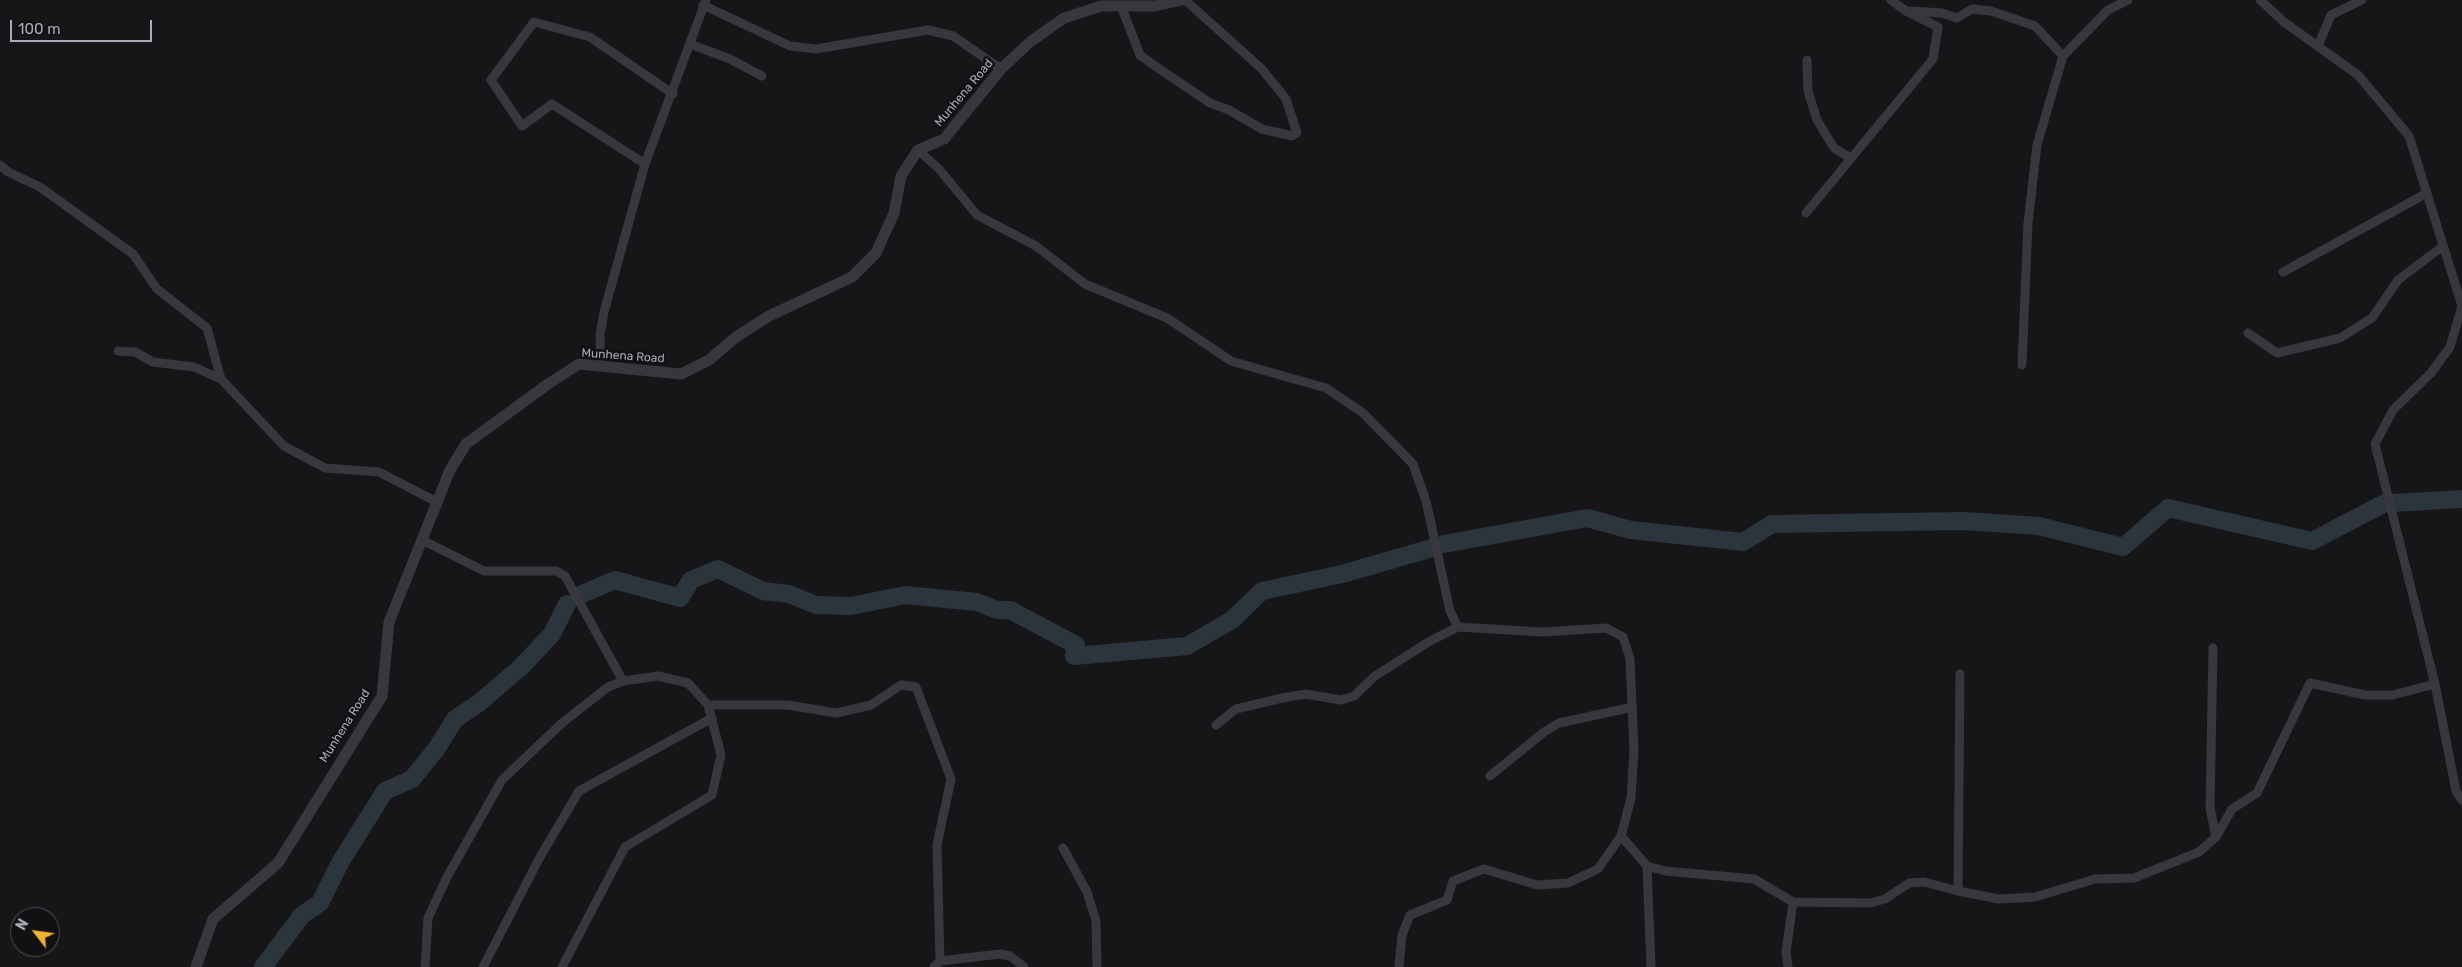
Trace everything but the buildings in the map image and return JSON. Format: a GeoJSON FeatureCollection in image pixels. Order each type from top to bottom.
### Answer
{"type":"FeatureCollection","features":[{"type":"Feature","properties":{"kind":"street","name":"Munhena Road"},"geometry":{"type":"LineString","coordinates":[[196,967],[213,919],[278,863],[382,696],[389,622],[450,470],[466,444],[548,384],[579,364],[681,374],[709,360],[736,336],[769,316],[852,277],[876,253],[894,213],[901,176],[918,150],[944,139],[1001,69],[1030,42],[1064,18],[1101,6],[1155,6],[1183,0]]}},
{"type":"Feature","properties":{"kind":"street"},"geometry":{"type":"LineString","coordinates":[[1121,6],[1140,55],[1158,68],[1210,103],[1229,110],[1262,129],[1292,136],[1297,133],[1286,99],[1262,69],[1183,0]]}},
{"type":"Feature","properties":{"kind":"street"},"geometry":{"type":"LineString","coordinates":[[1806,213],[1933,59],[1938,27],[1906,11],[1891,0]]}},
{"type":"Feature","properties":{"kind":"street"},"geometry":{"type":"LineString","coordinates":[[2022,365],[2028,223],[2037,146],[2063,56],[2108,10],[2128,0]]}},
{"type":"Feature","properties":{"kind":"street"},"geometry":{"type":"LineString","coordinates":[[2260,0],[2284,22],[2358,75],[2410,136],[2462,306],[2450,347],[2431,373],[2393,410],[2375,444],[2435,684],[2456,791],[2462,800]]}},
{"type":"Feature","properties":{"kind":"street"},"geometry":{"type":"LineString","coordinates":[[2318,46],[2331,15],[2362,0]]}},
{"type":"Feature","properties":{"kind":"street"},"geometry":{"type":"LineString","coordinates":[[602,366],[600,335],[604,312],[645,164],[673,94],[705,2],[790,46],[816,49],[928,30],[953,36],[1001,69]]}},
{"type":"Feature","properties":{"kind":"street"},"geometry":{"type":"LineString","coordinates":[[1906,11],[1942,13],[1957,18],[1972,9],[1991,11],[2035,26],[2063,56]]}},
{"type":"Feature","properties":{"kind":"street"},"geometry":{"type":"LineString","coordinates":[[645,164],[552,104],[522,126],[491,80],[534,22],[590,37],[673,94]]}},
{"type":"Feature","properties":{"kind":"street"},"geometry":{"type":"LineString","coordinates":[[690,44],[730,59],[762,76]]}},
{"type":"Feature","properties":{"kind":"street"},"geometry":{"type":"LineString","coordinates":[[1807,60],[1808,91],[1816,120],[1834,148],[1852,158]]}},
{"type":"Feature","properties":{"kind":"street"},"geometry":{"type":"LineString","coordinates":[[918,150],[939,169],[976,215],[1036,246],[1085,284],[1167,318],[1232,361],[1326,388],[1363,413],[1413,464],[1426,500],[1450,611],[1458,627]]}},
{"type":"Feature","properties":{"kind":"street"},"geometry":{"type":"LineString","coordinates":[[0,166],[4,172],[40,187],[133,254],[157,289],[207,328],[220,379]]}},
{"type":"Feature","properties":{"kind":"street"},"geometry":{"type":"LineString","coordinates":[[2282,272],[2427,193]]}},
{"type":"Feature","properties":{"kind":"street"},"geometry":{"type":"LineString","coordinates":[[2248,333],[2277,353],[2340,338],[2372,318],[2398,280],[2443,246]]}},
{"type":"Feature","properties":{"kind":"street"},"geometry":{"type":"LineString","coordinates":[[118,351],[135,352],[152,362],[194,367],[220,379],[284,446],[325,468],[379,472],[437,502]]}},
{"type":"Feature","properties":{"kind":"street"},"geometry":{"type":"LineString","coordinates":[[422,540],[484,570],[556,571],[565,576],[623,681]]}},
{"type":"Feature","properties":{"kind":"street"},"geometry":{"type":"LineString","coordinates":[[1216,725],[1236,709],[1282,698],[1306,694],[1341,700],[1354,696],[1375,676],[1430,641],[1458,627],[1543,632],[1606,628],[1623,637],[1630,659],[1634,707],[1632,798],[1622,836],[1598,869],[1568,883],[1537,885],[1484,869],[1453,881],[1447,900],[1410,915],[1402,935],[1399,967]]}},
{"type":"Feature","properties":{"kind":"street"},"geometry":{"type":"LineString","coordinates":[[2213,648],[2210,808],[2216,836]]}},
{"type":"Feature","properties":{"kind":"street"},"geometry":{"type":"LineString","coordinates":[[1958,891],[1960,674]]}},
{"type":"Feature","properties":{"kind":"street"},"geometry":{"type":"LineString","coordinates":[[425,967],[428,918],[447,877],[502,780],[562,723],[608,687],[623,681],[658,676],[688,683],[708,705],[721,755],[712,795],[626,847],[562,967]]}},
{"type":"Feature","properties":{"kind":"street"},"geometry":{"type":"LineString","coordinates":[[1622,836],[1647,866],[1666,871],[1754,879],[1793,902],[1870,903],[1885,899],[1909,883],[1924,882],[1999,899],[2035,897],[2095,879],[2134,878],[2199,852],[2216,836],[2232,808],[2257,793],[2310,684],[2338,691],[2393,695],[2435,684]]}},
{"type":"Feature","properties":{"kind":"street"},"geometry":{"type":"LineString","coordinates":[[708,705],[788,705],[836,713],[871,705],[901,685],[916,688],[951,779],[937,845],[937,964],[1000,954],[1010,956],[1024,967]]}},
{"type":"Feature","properties":{"kind":"street"},"geometry":{"type":"LineString","coordinates":[[1490,776],[1544,732],[1559,723],[1634,707]]}},
{"type":"Feature","properties":{"kind":"street"},"geometry":{"type":"LineString","coordinates":[[483,967],[540,857],[579,791],[712,718]]}},
{"type":"Feature","properties":{"kind":"street"},"geometry":{"type":"LineString","coordinates":[[1062,848],[1087,892],[1096,921],[1097,967]]}},
{"type":"Feature","properties":{"kind":"street"},"geometry":{"type":"LineString","coordinates":[[1647,866],[1651,967]]}},
{"type":"Feature","properties":{"kind":"street"},"geometry":{"type":"LineString","coordinates":[[1788,967],[1786,952],[1793,902]]}},
{"type":"Feature","properties":{"kind":"waterway"},"geometry":{"type":"LineString","coordinates":[[2392,503],[2462,499]]}},
{"type":"Feature","properties":{"kind":"waterway"},"geometry":{"type":"LineString","coordinates":[[1444,544],[1587,518],[1631,530],[1743,542],[1772,524],[1963,521],[2039,526],[2123,547],[2168,508],[2312,541],[2383,504]]}},
{"type":"Feature","properties":{"kind":"waterway"},"geometry":{"type":"LineString","coordinates":[[582,594],[615,580],[680,598],[691,580],[718,569],[763,591],[789,594],[816,605],[851,606],[905,595],[977,602],[997,610],[1010,610],[1076,645],[1074,656],[1187,646],[1232,620],[1262,591],[1342,574],[1432,548]]}},
{"type":"Feature","properties":{"kind":"waterway"},"geometry":{"type":"LineString","coordinates":[[263,967],[302,915],[320,903],[341,861],[385,791],[412,779],[437,748],[455,719],[479,703],[521,667],[552,634],[567,604]]}}]}
